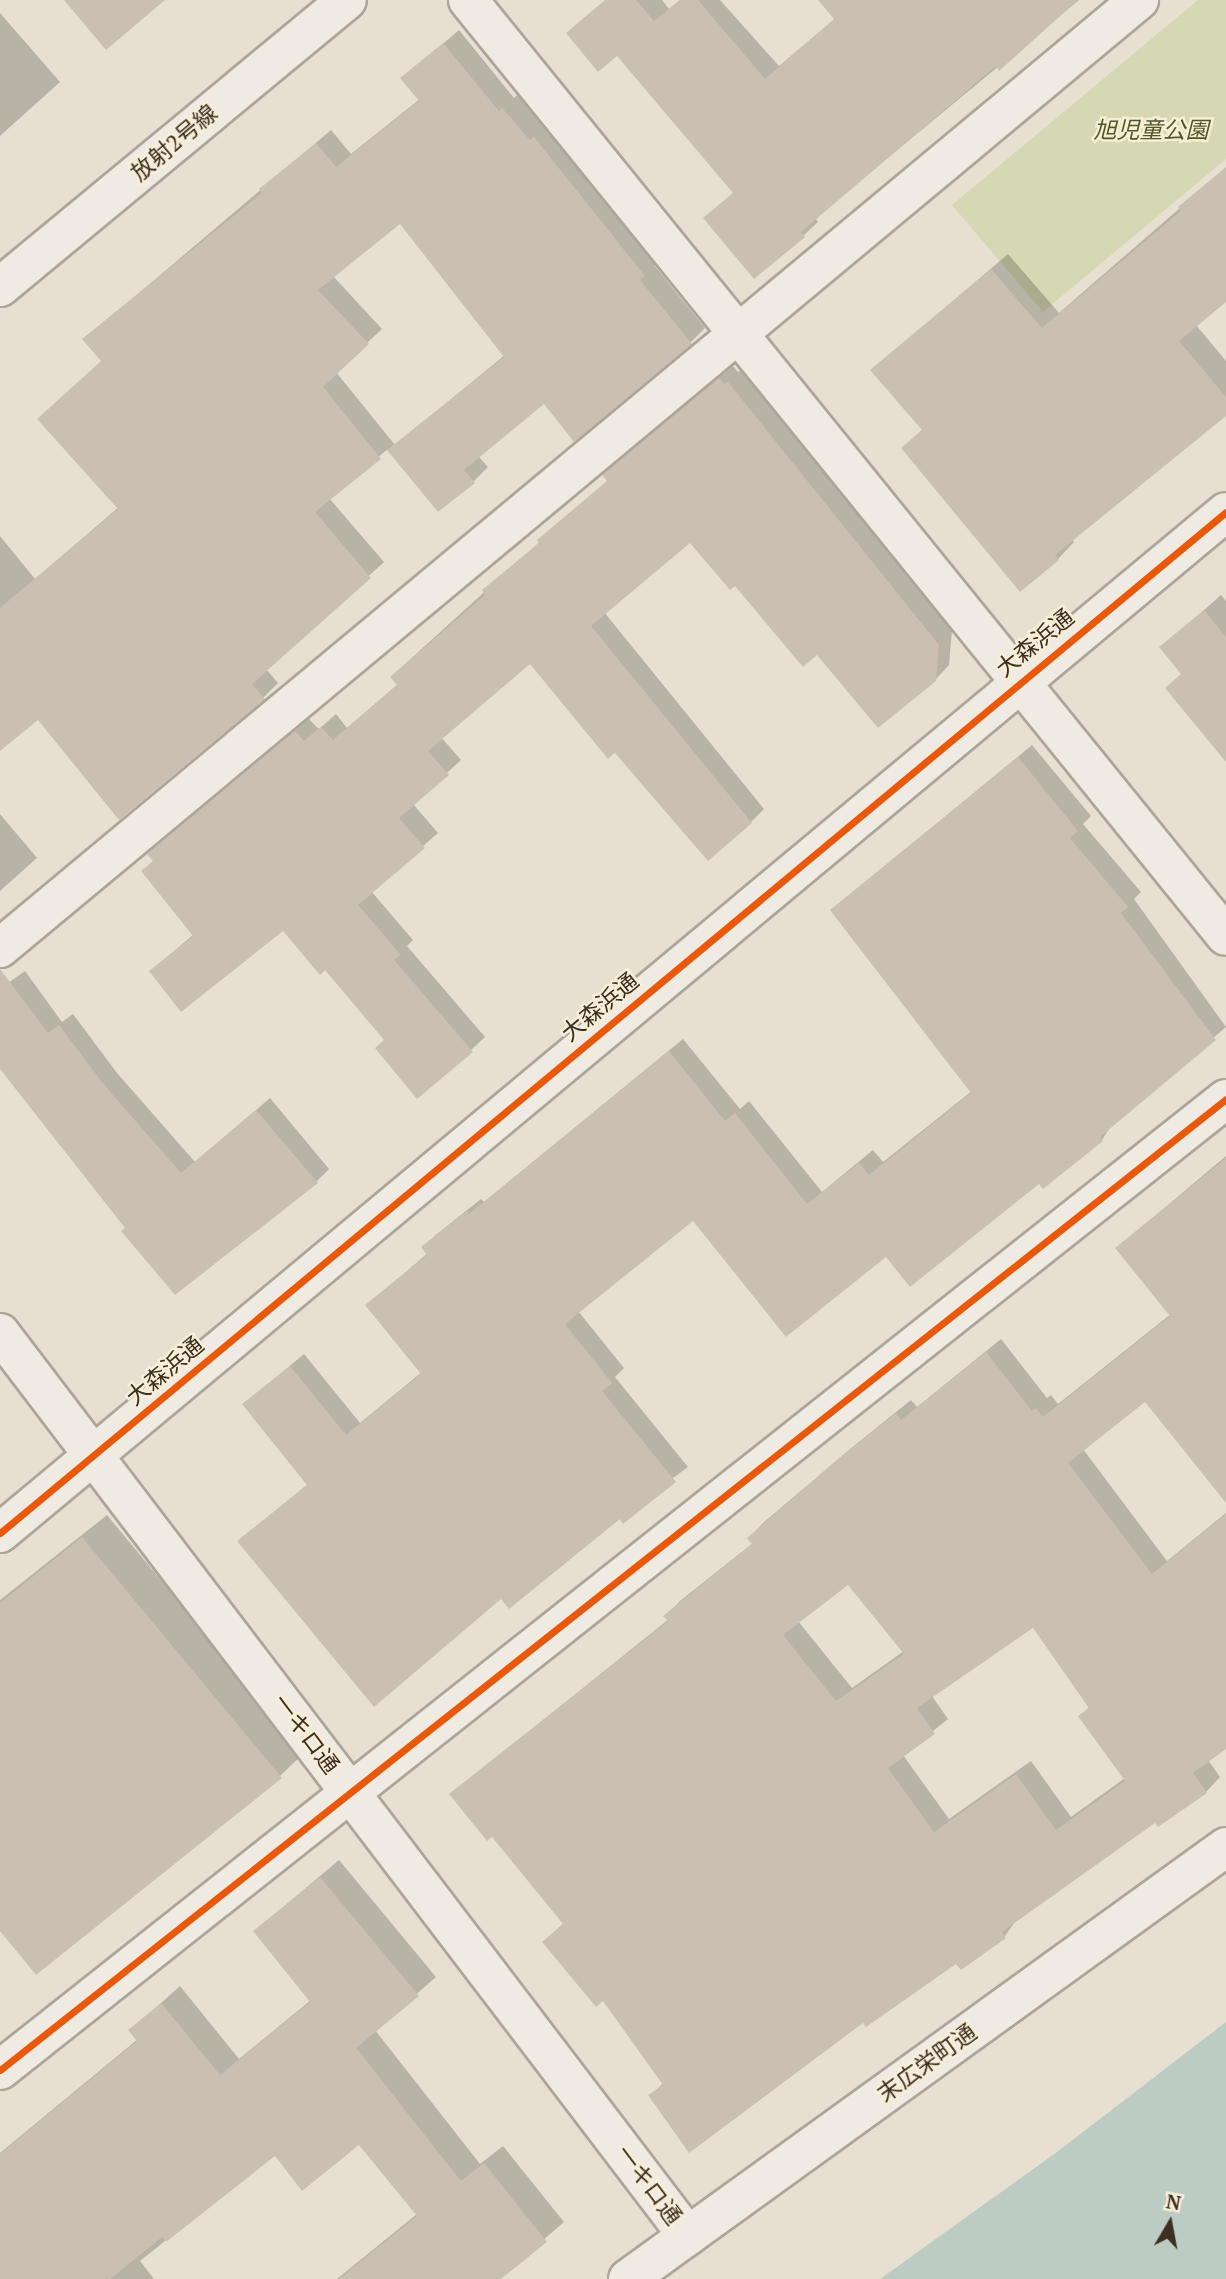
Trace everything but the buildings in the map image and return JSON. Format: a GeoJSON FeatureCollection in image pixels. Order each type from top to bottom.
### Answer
{"type":"FeatureCollection","features":[{"type":"Feature","properties":{"kind":"street","name":"放射2号線"},"geometry":{"type":"LineString","coordinates":[[0,287],[347,0]]}},
{"type":"Feature","properties":{"kind":"street"},"geometry":{"type":"LineString","coordinates":[[468,0],[740,332],[1226,936]]}},
{"type":"Feature","properties":{"kind":"street"},"geometry":{"type":"LineString","coordinates":[[0,948],[1139,0]]}},
{"type":"Feature","properties":{"kind":"street","name":"大森浜通"},"geometry":{"type":"LineString","coordinates":[[0,1533],[1020,680],[1226,512]]}},
{"type":"Feature","properties":{"kind":"street"},"geometry":{"type":"LineString","coordinates":[[0,2070],[1226,1099]]}},
{"type":"Feature","properties":{"kind":"street","name":"一キロ通"},"geometry":{"type":"LineString","coordinates":[[0,1333],[95,1454],[688,2236]]}},
{"type":"Feature","properties":{"kind":"street","name":"末広栄町通"},"geometry":{"type":"LineString","coordinates":[[628,2279],[1226,1847]]}},
{"type":"Feature","properties":{"kind":"green space","name":"旭児童公園"},"geometry":{"type":"Polygon","coordinates":[[[1198,0],[1226,0],[1226,159],[1043,312],[952,205],[1198,0]]]}},
{"type":"Feature","properties":{"kind":"shaded area"},"geometry":{"type":"Polygon","coordinates":[[[1226,2022],[1226,2279],[880,2279],[1057,2152],[1226,2022]]]}},
{"type":"Feature","properties":{"kind":"cycle path"},"geometry":{"type":"LineString","coordinates":[[0,1533],[1226,512]]}},
{"type":"Feature","properties":{"kind":"cycle path"},"geometry":{"type":"LineString","coordinates":[[0,2070],[1226,1099]]}}]}
